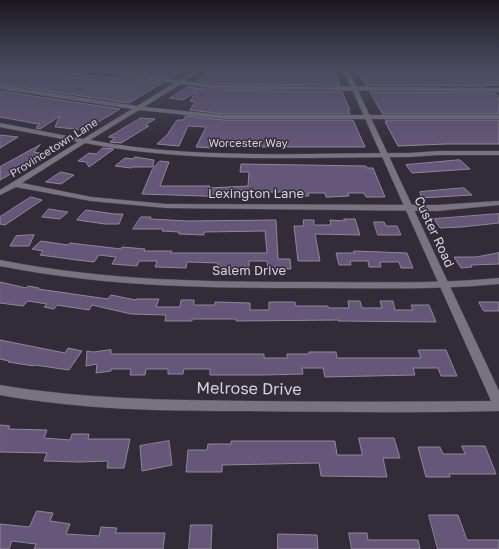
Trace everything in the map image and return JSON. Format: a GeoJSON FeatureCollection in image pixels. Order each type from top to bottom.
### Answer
{"type":"FeatureCollection","features":[{"type":"Feature","properties":{"kind":"street"},"geometry":{"type":"LineString","coordinates":[[50,95],[177,114],[216,116],[499,117]]}},
{"type":"Feature","properties":{"kind":"street","name":"Provincetown Lane"},"geometry":{"type":"LineString","coordinates":[[0,194],[159,95]]}},
{"type":"Feature","properties":{"kind":"street","name":"Custer Road"},"geometry":{"type":"LineString","coordinates":[[357,95],[499,406]]}},
{"type":"Feature","properties":{"kind":"street","name":"Worcester Way"},"geometry":{"type":"LineString","coordinates":[[0,125],[146,151],[201,155],[384,155],[499,153]]}},
{"type":"Feature","properties":{"kind":"street","name":"Lexington Lane"},"geometry":{"type":"LineString","coordinates":[[15,184],[91,199],[166,206],[437,208],[499,203]]}},
{"type":"Feature","properties":{"kind":"street","name":"Salem Drive"},"geometry":{"type":"LineString","coordinates":[[0,263],[111,280],[205,284],[444,285],[499,281]]}},
{"type":"Feature","properties":{"kind":"street","name":"Melrose Drive"},"geometry":{"type":"LineString","coordinates":[[0,390],[78,401],[140,404],[354,408],[499,406]]}},
{"type":"Feature","properties":{"kind":"building"},"geometry":{"type":"Polygon","coordinates":[[[0,95],[24,95],[120,109],[85,130],[55,127],[60,116],[40,129],[36,128],[40,123],[38,124],[0,117],[0,95]]]}},
{"type":"Feature","properties":{"kind":"building"},"geometry":{"type":"Polygon","coordinates":[[[72,95],[143,95],[129,103],[72,95]]]}},
{"type":"Feature","properties":{"kind":"building"},"geometry":{"type":"Polygon","coordinates":[[[176,95],[191,95],[183,100],[170,98],[176,95]]]}},
{"type":"Feature","properties":{"kind":"building"},"geometry":{"type":"Polygon","coordinates":[[[194,95],[343,95],[350,110],[348,110],[350,114],[224,114],[190,110],[195,102],[190,101],[194,95]]]}},
{"type":"Feature","properties":{"kind":"building"},"geometry":{"type":"Polygon","coordinates":[[[372,95],[496,95],[499,98],[499,114],[383,114],[372,95]]]}},
{"type":"Feature","properties":{"kind":"building"},"geometry":{"type":"Polygon","coordinates":[[[186,116],[224,120],[353,120],[365,147],[242,147],[242,145],[213,145],[212,148],[196,147],[206,127],[188,126],[179,146],[157,144],[167,135],[177,120],[183,120],[186,116]]]}},
{"type":"Feature","properties":{"kind":"building"},"geometry":{"type":"Polygon","coordinates":[[[141,118],[155,119],[145,125],[149,126],[121,143],[110,142],[115,138],[109,137],[141,118]]]}},
{"type":"Feature","properties":{"kind":"building"},"geometry":{"type":"Polygon","coordinates":[[[386,120],[499,120],[499,144],[398,146],[385,122],[387,122],[386,120]]]}},
{"type":"Feature","properties":{"kind":"building"},"geometry":{"type":"Polygon","coordinates":[[[0,135],[18,137],[0,148],[0,135]]]}},
{"type":"Feature","properties":{"kind":"building"},"geometry":{"type":"Polygon","coordinates":[[[40,145],[34,152],[45,154],[33,161],[28,160],[23,167],[0,180],[0,167],[40,145]]]}},
{"type":"Feature","properties":{"kind":"building"},"geometry":{"type":"Polygon","coordinates":[[[103,148],[114,149],[89,167],[86,162],[78,161],[89,153],[96,154],[103,148]]]}},
{"type":"Feature","properties":{"kind":"building"},"geometry":{"type":"Polygon","coordinates":[[[135,157],[154,160],[153,167],[131,168],[115,166],[125,158],[133,159],[135,157]]]}},
{"type":"Feature","properties":{"kind":"building"},"geometry":{"type":"Polygon","coordinates":[[[460,160],[470,169],[412,173],[406,165],[460,160]]]}},
{"type":"Feature","properties":{"kind":"building"},"geometry":{"type":"Polygon","coordinates":[[[160,161],[169,162],[160,186],[210,186],[209,188],[248,186],[249,172],[240,172],[241,164],[366,166],[367,168],[373,168],[385,197],[366,197],[364,193],[348,193],[349,196],[330,197],[326,197],[325,193],[308,193],[309,196],[295,196],[295,192],[260,192],[260,196],[234,197],[142,194],[152,170],[160,161]]]}},
{"type":"Feature","properties":{"kind":"building"},"geometry":{"type":"Polygon","coordinates":[[[61,172],[74,175],[61,184],[46,182],[61,172]]]}},
{"type":"Feature","properties":{"kind":"building"},"geometry":{"type":"Polygon","coordinates":[[[464,188],[472,195],[421,198],[420,192],[464,188]]]}},
{"type":"Feature","properties":{"kind":"building"},"geometry":{"type":"Polygon","coordinates":[[[31,197],[42,200],[5,225],[0,224],[0,217],[31,197]]]}},
{"type":"Feature","properties":{"kind":"building"},"geometry":{"type":"Polygon","coordinates":[[[49,209],[68,212],[60,219],[42,217],[49,209]]]}},
{"type":"Feature","properties":{"kind":"building"},"geometry":{"type":"Polygon","coordinates":[[[86,210],[123,214],[119,224],[105,224],[77,220],[86,210]]]}},
{"type":"Feature","properties":{"kind":"building"},"geometry":{"type":"Polygon","coordinates":[[[499,214],[499,223],[461,227],[440,228],[434,219],[499,214]]]}},
{"type":"Feature","properties":{"kind":"building"},"geometry":{"type":"Polygon","coordinates":[[[141,217],[151,217],[150,219],[188,221],[276,220],[278,259],[290,259],[291,269],[268,269],[267,261],[249,261],[249,268],[217,269],[218,263],[187,262],[186,268],[155,267],[157,261],[139,261],[137,266],[112,264],[116,257],[99,255],[94,262],[40,255],[43,251],[32,249],[41,241],[68,245],[70,243],[121,249],[122,247],[145,249],[144,251],[172,251],[171,253],[267,253],[265,231],[204,232],[204,235],[179,234],[179,232],[162,231],[163,229],[133,229],[141,217]]]}},
{"type":"Feature","properties":{"kind":"building"},"geometry":{"type":"Polygon","coordinates":[[[344,219],[355,219],[360,235],[315,234],[320,261],[298,261],[294,226],[304,226],[303,220],[314,220],[314,225],[331,225],[330,220],[345,221],[344,219]]]}},
{"type":"Feature","properties":{"kind":"building"},"geometry":{"type":"Polygon","coordinates":[[[374,222],[384,222],[386,226],[397,226],[401,235],[378,235],[374,222]]]}},
{"type":"Feature","properties":{"kind":"building"},"geometry":{"type":"Polygon","coordinates":[[[34,235],[29,246],[10,246],[16,236],[34,235]]]}},
{"type":"Feature","properties":{"kind":"building"},"geometry":{"type":"Polygon","coordinates":[[[354,251],[407,253],[413,268],[401,268],[399,262],[380,262],[381,267],[369,267],[368,261],[350,261],[351,265],[339,265],[336,253],[354,253],[354,251]]]}},
{"type":"Feature","properties":{"kind":"building"},"geometry":{"type":"Polygon","coordinates":[[[499,253],[499,264],[471,265],[472,267],[461,268],[454,257],[476,257],[499,253]]]}},
{"type":"Feature","properties":{"kind":"building"},"geometry":{"type":"Polygon","coordinates":[[[0,282],[26,288],[28,286],[39,288],[38,289],[108,299],[111,295],[136,300],[159,299],[156,307],[180,307],[181,300],[194,300],[194,305],[215,305],[215,302],[250,303],[250,310],[269,310],[269,302],[295,302],[296,306],[328,306],[328,308],[349,308],[348,301],[360,301],[362,308],[382,308],[380,301],[393,301],[395,310],[413,310],[411,305],[429,305],[436,322],[338,320],[236,321],[236,319],[192,319],[192,321],[165,321],[166,315],[131,314],[92,305],[89,310],[57,305],[54,309],[44,307],[47,304],[28,301],[23,306],[0,303],[0,282]]]}},
{"type":"Feature","properties":{"kind":"building"},"geometry":{"type":"Polygon","coordinates":[[[479,302],[499,302],[499,311],[484,311],[479,302]]]}},
{"type":"Feature","properties":{"kind":"building"},"geometry":{"type":"Polygon","coordinates":[[[0,340],[65,353],[68,348],[82,351],[69,370],[34,366],[8,362],[9,361],[0,359],[0,340]]]}},
{"type":"Feature","properties":{"kind":"building"},"geometry":{"type":"Polygon","coordinates":[[[111,350],[111,354],[264,354],[264,358],[287,358],[287,354],[309,354],[309,352],[336,352],[337,358],[421,358],[418,350],[446,350],[457,376],[441,376],[438,368],[413,368],[415,375],[325,377],[323,368],[302,368],[303,374],[210,375],[210,369],[184,369],[183,374],[168,374],[168,369],[146,369],[145,375],[130,375],[131,369],[111,369],[111,371],[96,373],[97,364],[86,366],[87,351],[93,352],[111,350]]]}},
{"type":"Feature","properties":{"kind":"building"},"geometry":{"type":"Polygon","coordinates":[[[0,425],[10,426],[8,429],[47,430],[44,438],[70,440],[72,434],[89,434],[88,439],[130,439],[124,468],[107,468],[108,461],[44,461],[47,453],[0,452],[0,425]]]}},
{"type":"Feature","properties":{"kind":"building"},"geometry":{"type":"Polygon","coordinates":[[[359,438],[394,438],[400,458],[383,458],[387,477],[321,476],[319,463],[222,465],[222,472],[186,472],[188,450],[207,450],[208,444],[231,444],[231,441],[335,441],[337,455],[362,455],[359,438]]]}},
{"type":"Feature","properties":{"kind":"building"},"geometry":{"type":"Polygon","coordinates":[[[169,441],[172,465],[142,471],[140,446],[169,441]]]}},
{"type":"Feature","properties":{"kind":"building"},"geometry":{"type":"Polygon","coordinates":[[[462,446],[485,446],[496,474],[449,474],[450,477],[426,477],[418,447],[440,447],[443,454],[465,454],[462,446]]]}},
{"type":"Feature","properties":{"kind":"building"},"geometry":{"type":"Polygon","coordinates":[[[37,511],[53,513],[50,521],[70,524],[66,534],[99,536],[101,527],[117,528],[115,533],[165,533],[163,549],[34,549],[36,544],[12,541],[9,549],[0,549],[0,524],[29,527],[37,511]]]}},
{"type":"Feature","properties":{"kind":"building"},"geometry":{"type":"Polygon","coordinates":[[[429,515],[458,515],[467,540],[499,540],[499,549],[438,549],[429,515]]]}},
{"type":"Feature","properties":{"kind":"building"},"geometry":{"type":"Polygon","coordinates":[[[191,525],[212,525],[211,549],[189,549],[191,525]]]}},
{"type":"Feature","properties":{"kind":"building"},"geometry":{"type":"Polygon","coordinates":[[[349,533],[367,533],[368,540],[418,540],[420,549],[352,549],[349,533]]]}},
{"type":"Feature","properties":{"kind":"building"},"geometry":{"type":"Polygon","coordinates":[[[278,534],[317,535],[318,549],[278,549],[278,534]]]}}]}
